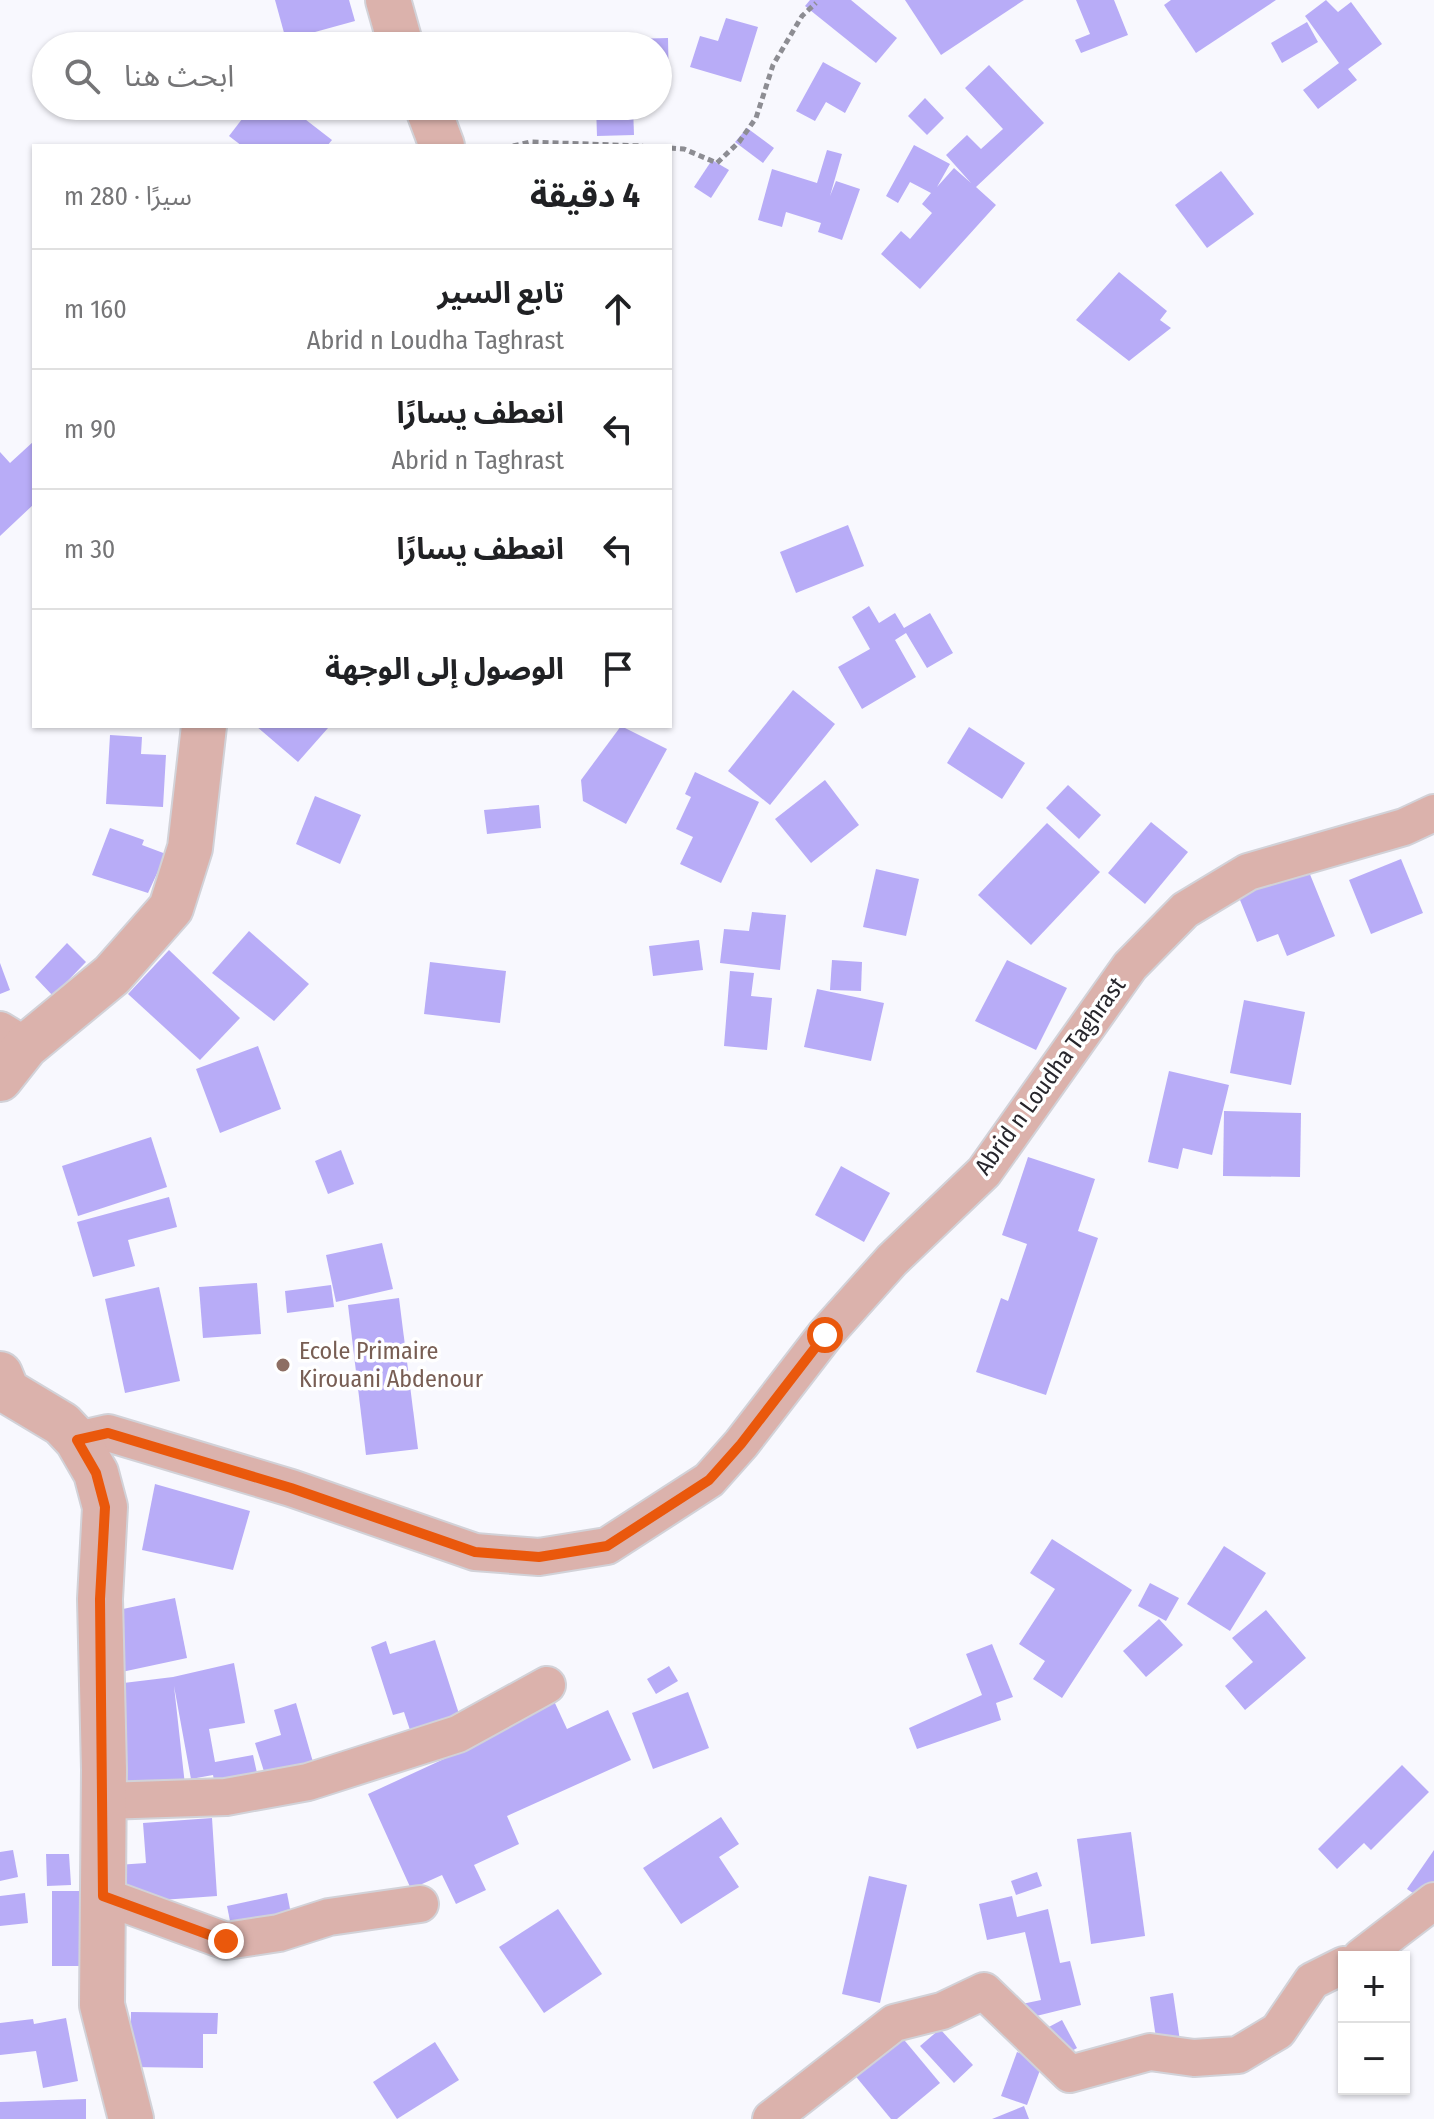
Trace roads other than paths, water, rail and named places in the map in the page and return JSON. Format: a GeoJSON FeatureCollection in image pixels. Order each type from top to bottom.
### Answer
{"type":"FeatureCollection","features":[{"type":"Feature","properties":{"kind":"street"},"geometry":{"type":"LineString","coordinates":[[388,0],[397,32]]}},
{"type":"Feature","properties":{"kind":"street"},"geometry":{"type":"LineString","coordinates":[[432,120],[441,144]]}},
{"type":"Feature","properties":{"kind":"street"},"geometry":{"type":"LineString","coordinates":[[9,1052],[112,975],[171,908],[190,848],[204,728]]}},
{"type":"Feature","properties":{"kind":"street","name":"Abrid n Loudha Taghrast"},"geometry":{"type":"LineString","coordinates":[[77,1440],[108,1433],[291,1488],[475,1552],[539,1557],[607,1546],[709,1480],[741,1444],[825,1335],[892,1260],[984,1172],[1130,966],[1185,910],[1248,872],[1404,827],[1434,813]]}},
{"type":"Feature","properties":{"kind":"street"},"geometry":{"type":"LineString","coordinates":[[0,1374],[7,1391],[62,1424],[77,1440],[96,1473],[105,1507],[100,1599],[104,1801],[102,2005],[131,2119]]}},
{"type":"Feature","properties":{"kind":"street"},"geometry":{"type":"LineString","coordinates":[[104,1801],[226,1797],[308,1782],[458,1734],[547,1685]]}},
{"type":"Feature","properties":{"kind":"street"},"geometry":{"type":"LineString","coordinates":[[103,1896],[226,1941],[279,1933],[329,1917],[420,1904]]}},
{"type":"Feature","properties":{"kind":"street"},"geometry":{"type":"LineString","coordinates":[[1369,1951],[1434,1901]]}},
{"type":"Feature","properties":{"kind":"street"},"geometry":{"type":"LineString","coordinates":[[771,2119],[894,2023],[942,2011],[984,1991],[1070,2074],[1150,2052],[1194,2058],[1238,2055],[1278,2031],[1312,1981],[1338,1968]]}},
{"type":"Feature","properties":{"kind":"place","name":"Ecole Primaire Kirouani Abdenour"},"geometry":{"type":"Point","coordinates":[283,1365]}}]}
